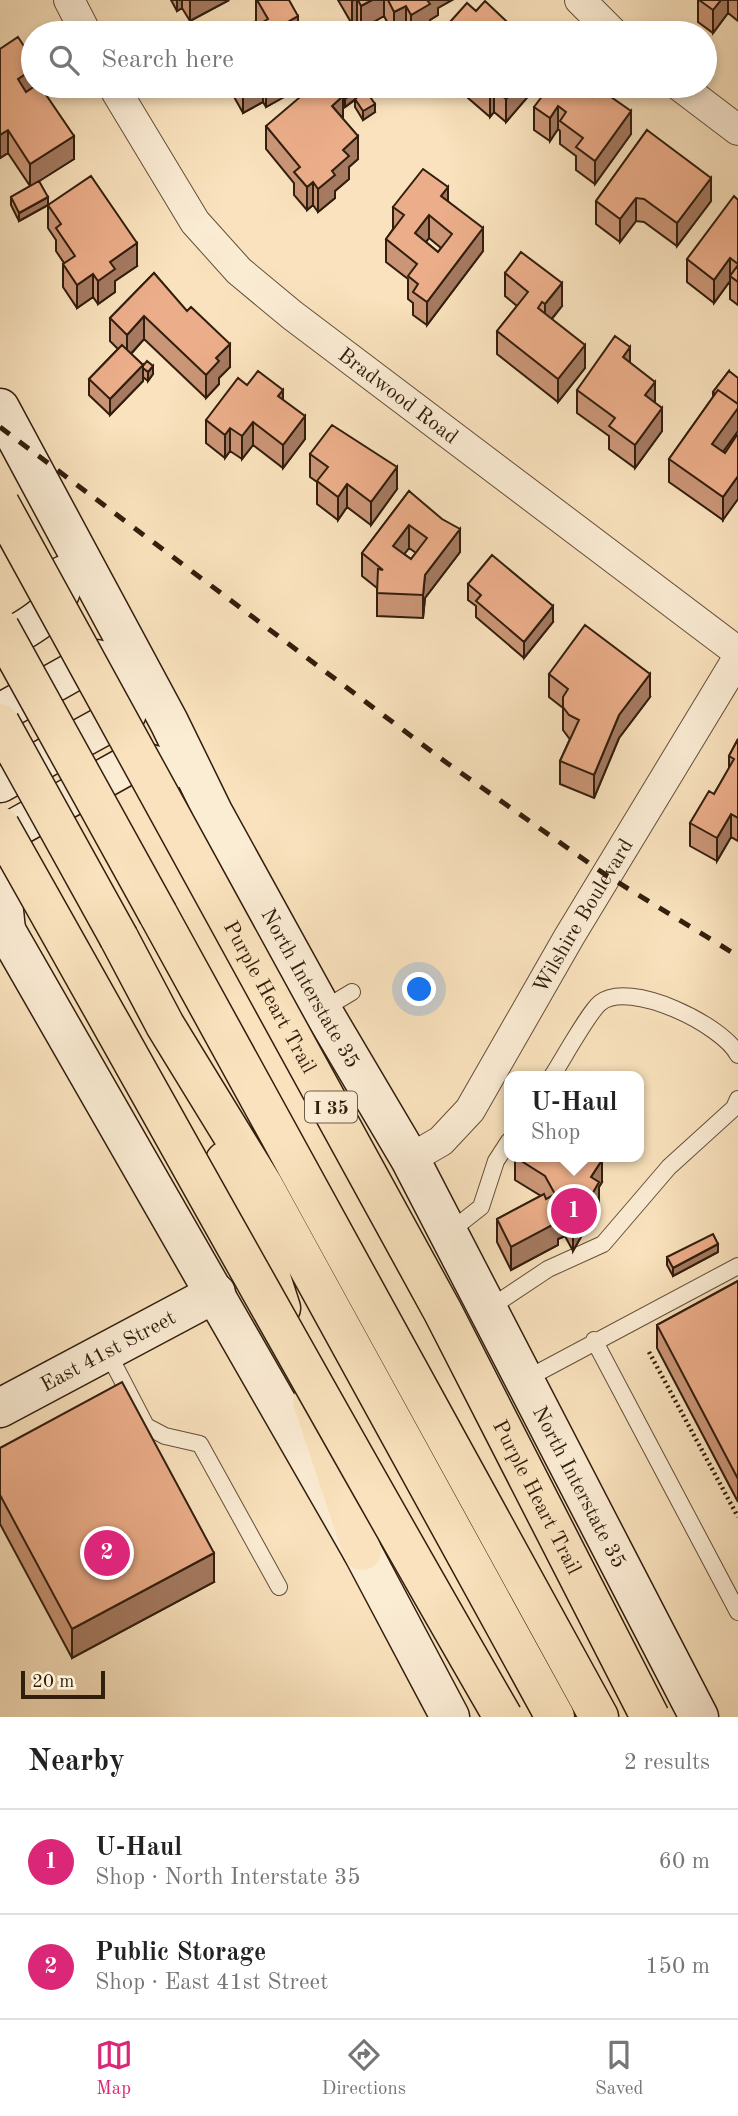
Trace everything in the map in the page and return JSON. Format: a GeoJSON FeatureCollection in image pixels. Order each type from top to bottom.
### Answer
{"type":"FeatureCollection","features":[{"type":"Feature","properties":{"kind":"highway","name":"Purple Heart Trail"},"geometry":{"type":"LineString","coordinates":[[0,504],[443,1312],[650,1717]]}},
{"type":"Feature","properties":{"kind":"highway","name":"I 35"},"geometry":{"type":"LineString","coordinates":[[0,628],[599,1717]]}},
{"type":"Feature","properties":{"kind":"highway"},"geometry":{"type":"LineString","coordinates":[[0,723],[165,1025],[263,1185],[555,1717]]}},
{"type":"Feature","properties":{"kind":"highway"},"geometry":{"type":"LineString","coordinates":[[0,826],[255,1275],[382,1508],[503,1717]]}},
{"type":"Feature","properties":{"kind":"highway"},"geometry":{"type":"LineString","coordinates":[[165,1025],[258,1237],[362,1551]]}},
{"type":"Feature","properties":{"kind":"main road","name":"North Interstate 35"},"geometry":{"type":"LineString","coordinates":[[0,408],[214,814],[337,1001],[410,1159],[699,1717]]}},
{"type":"Feature","properties":{"kind":"main road"},"geometry":{"type":"LineString","coordinates":[[0,643],[44,618],[63,586],[66,533]]}},
{"type":"Feature","properties":{"kind":"main road"},"geometry":{"type":"LineString","coordinates":[[0,713],[96,659],[141,672],[127,713],[0,783]]}},
{"type":"Feature","properties":{"kind":"main road"},"geometry":{"type":"LineString","coordinates":[[214,814],[170,769],[137,760],[6,833],[0,873],[3,925],[362,1551],[450,1717]]}},
{"type":"Feature","properties":{"kind":"main road","name":"East 41st Street"},"geometry":{"type":"LineString","coordinates":[[0,1408],[216,1293]]}},
{"type":"Feature","properties":{"kind":"street"},"geometry":{"type":"LineString","coordinates":[[69,0],[80,21]]}},
{"type":"Feature","properties":{"kind":"street"},"geometry":{"type":"LineString","coordinates":[[580,0],[601,21]]}},
{"type":"Feature","properties":{"kind":"street","name":"Bradwood Road"},"geometry":{"type":"LineString","coordinates":[[120,98],[195,222],[239,271],[292,315],[738,652]]}},
{"type":"Feature","properties":{"kind":"street"},"geometry":{"type":"LineString","coordinates":[[697,98],[738,130]]}},
{"type":"Feature","properties":{"kind":"street","name":"Wilshire Boulevard"},"geometry":{"type":"LineString","coordinates":[[410,1159],[441,1142],[470,1110],[569,937],[738,658]]}},
{"type":"Feature","properties":{"kind":"lane"},"geometry":{"type":"LineString","coordinates":[[555,1071],[600,1003],[626,994],[675,1008],[709,1027],[735,1048],[738,1055]]}},
{"type":"Feature","properties":{"kind":"lane"},"geometry":{"type":"LineString","coordinates":[[488,1309],[548,1269],[603,1244],[669,1167],[734,1108],[738,1099]]}},
{"type":"Feature","properties":{"kind":"lane"},"geometry":{"type":"LineString","coordinates":[[448,1233],[481,1207],[496,1161],[504,1149]]}},
{"type":"Feature","properties":{"kind":"lane"},"geometry":{"type":"LineString","coordinates":[[526,1379],[594,1340],[738,1266]]}},
{"type":"Feature","properties":{"kind":"lane"},"geometry":{"type":"LineString","coordinates":[[594,1340],[738,1612]]}},
{"type":"Feature","properties":{"kind":"lane"},"geometry":{"type":"LineString","coordinates":[[107,1351],[146,1426],[165,1436],[200,1444],[279,1587]]}},
{"type":"Feature","properties":{"kind":"path"},"geometry":{"type":"LineString","coordinates":[[649,1352],[738,1517]]}},
{"type":"Feature","properties":{"kind":"building"},"geometry":{"type":"Polygon","coordinates":[[[257,0],[289,0],[298,16],[289,21],[265,21],[268,19],[257,0]]]}},
{"type":"Feature","properties":{"kind":"building"},"geometry":{"type":"Polygon","coordinates":[[[358,0],[372,0],[361,6],[358,0]]]}},
{"type":"Feature","properties":{"kind":"building"},"geometry":{"type":"Polygon","coordinates":[[[388,0],[427,0],[430,4],[411,15],[406,6],[394,12],[388,0]]]}},
{"type":"Feature","properties":{"kind":"building"},"geometry":{"type":"Polygon","coordinates":[[[699,0],[721,0],[713,10],[699,0]]]}},
{"type":"Feature","properties":{"kind":"building"},"geometry":{"type":"Polygon","coordinates":[[[485,1],[506,21],[451,21],[467,3],[476,11],[485,1]]]}},
{"type":"Feature","properties":{"kind":"building"},"geometry":{"type":"Polygon","coordinates":[[[18,37],[21,42],[21,77],[18,79],[21,84],[21,98],[48,98],[74,136],[30,164],[8,130],[0,135],[0,49],[18,37]]]}},
{"type":"Feature","properties":{"kind":"building"},"geometry":{"type":"Polygon","coordinates":[[[299,98],[341,98],[332,106],[358,136],[343,150],[349,156],[332,171],[335,175],[318,189],[313,182],[307,187],[294,172],[300,167],[266,126],[299,98]]]}},
{"type":"Feature","properties":{"kind":"building"},"geometry":{"type":"Polygon","coordinates":[[[371,98],[375,104],[363,111],[355,99],[371,98]]]}},
{"type":"Feature","properties":{"kind":"building"},"geometry":{"type":"Polygon","coordinates":[[[541,98],[612,98],[631,111],[595,161],[576,147],[583,138],[560,121],[566,112],[558,106],[550,118],[534,107],[541,98]]]}},
{"type":"Feature","properties":{"kind":"building"},"geometry":{"type":"Polygon","coordinates":[[[647,130],[711,178],[677,223],[644,199],[636,198],[620,219],[596,201],[647,130]]]}},
{"type":"Feature","properties":{"kind":"building"},"geometry":{"type":"Polygon","coordinates":[[[423,169],[448,187],[441,196],[483,228],[427,302],[413,292],[418,284],[408,276],[417,264],[386,239],[404,215],[393,207],[423,169]],[[429,215],[415,233],[438,252],[452,234],[429,215]]]}},
{"type":"Feature","properties":{"kind":"building"},"geometry":{"type":"Polygon","coordinates":[[[91,176],[137,243],[110,262],[115,269],[98,281],[93,274],[77,285],[63,264],[75,256],[56,228],[61,224],[48,205],[91,176]]]}},
{"type":"Feature","properties":{"kind":"building"},"geometry":{"type":"Polygon","coordinates":[[[39,181],[48,197],[19,213],[11,197],[39,181]]]}},
{"type":"Feature","properties":{"kind":"building"},"geometry":{"type":"Polygon","coordinates":[[[734,196],[738,200],[738,264],[730,258],[714,280],[687,259],[734,196]]]}},
{"type":"Feature","properties":{"kind":"building"},"geometry":{"type":"Polygon","coordinates":[[[521,252],[562,283],[545,304],[542,302],[538,308],[585,345],[558,379],[497,331],[528,292],[505,273],[521,252]]]}},
{"type":"Feature","properties":{"kind":"building"},"geometry":{"type":"Polygon","coordinates":[[[738,265],[738,282],[730,276],[738,265]]]}},
{"type":"Feature","properties":{"kind":"building"},"geometry":{"type":"Polygon","coordinates":[[[154,273],[187,311],[191,307],[230,344],[216,358],[219,361],[206,375],[144,316],[127,335],[110,318],[154,273]]]}},
{"type":"Feature","properties":{"kind":"building"},"geometry":{"type":"Polygon","coordinates":[[[615,336],[630,347],[623,357],[655,382],[645,395],[662,408],[635,445],[609,426],[615,418],[577,390],[615,336]]]}},
{"type":"Feature","properties":{"kind":"building"},"geometry":{"type":"Polygon","coordinates":[[[122,345],[143,365],[110,399],[89,379],[122,345]]]}},
{"type":"Feature","properties":{"kind":"building"},"geometry":{"type":"Polygon","coordinates":[[[147,361],[153,366],[148,372],[143,368],[147,361]]]}},
{"type":"Feature","properties":{"kind":"building"},"geometry":{"type":"Polygon","coordinates":[[[258,371],[283,390],[278,396],[305,416],[283,445],[253,422],[242,436],[230,428],[225,435],[206,420],[238,378],[247,385],[258,371]]]}},
{"type":"Feature","properties":{"kind":"building"},"geometry":{"type":"Polygon","coordinates":[[[729,371],[738,378],[738,404],[718,390],[715,394],[713,392],[729,371]]]}},
{"type":"Feature","properties":{"kind":"building"},"geometry":{"type":"Polygon","coordinates":[[[718,390],[738,404],[738,408],[712,444],[725,453],[738,436],[738,476],[723,497],[669,459],[718,390]]]}},
{"type":"Feature","properties":{"kind":"building"},"geometry":{"type":"Polygon","coordinates":[[[332,425],[397,467],[371,502],[347,484],[338,497],[317,481],[328,467],[310,454],[332,425]]]}},
{"type":"Feature","properties":{"kind":"building"},"geometry":{"type":"Polygon","coordinates":[[[409,491],[442,519],[460,529],[425,575],[423,595],[377,593],[378,569],[383,570],[362,553],[409,491]],[[409,525],[393,546],[411,559],[427,538],[409,525]]]}},
{"type":"Feature","properties":{"kind":"building"},"geometry":{"type":"Polygon","coordinates":[[[492,555],[553,606],[524,642],[476,601],[481,595],[468,584],[492,555]]]}},
{"type":"Feature","properties":{"kind":"building"},"geometry":{"type":"Polygon","coordinates":[[[585,625],[650,674],[619,715],[594,775],[560,761],[579,720],[569,715],[563,707],[563,697],[568,689],[549,674],[585,625]]]}},
{"type":"Feature","properties":{"kind":"building"},"geometry":{"type":"Polygon","coordinates":[[[738,739],[738,818],[731,814],[717,838],[690,823],[709,791],[714,794],[734,759],[729,756],[738,739]]]}},
{"type":"Feature","properties":{"kind":"building"},"geometry":{"type":"Polygon","coordinates":[[[523,1162],[601,1162],[591,1177],[599,1182],[573,1228],[565,1213],[556,1217],[558,1222],[511,1247],[497,1219],[544,1194],[546,1199],[555,1194],[545,1176],[523,1162]]]}},
{"type":"Feature","properties":{"kind":"building"},"geometry":{"type":"Polygon","coordinates":[[[713,1234],[718,1244],[673,1268],[667,1257],[713,1234]]]}},
{"type":"Feature","properties":{"kind":"building"},"geometry":{"type":"Polygon","coordinates":[[[738,1281],[738,1479],[657,1325],[738,1281]]]}},
{"type":"Feature","properties":{"kind":"building"},"geometry":{"type":"Polygon","coordinates":[[[122,1382],[214,1553],[72,1629],[0,1495],[0,1448],[122,1382]]]}},
{"type":"Feature","properties":{"kind":"railway"},"geometry":{"type":"LineString","coordinates":[[0,427],[447,763],[606,875],[738,956]]}},
{"type":"Feature","properties":{"kind":"place","name":"U-Haul"},"geometry":{"type":"Point","coordinates":[574,1211]}},
{"type":"Feature","properties":{"kind":"place","name":"Public Storage"},"geometry":{"type":"Point","coordinates":[107,1553]}}]}
